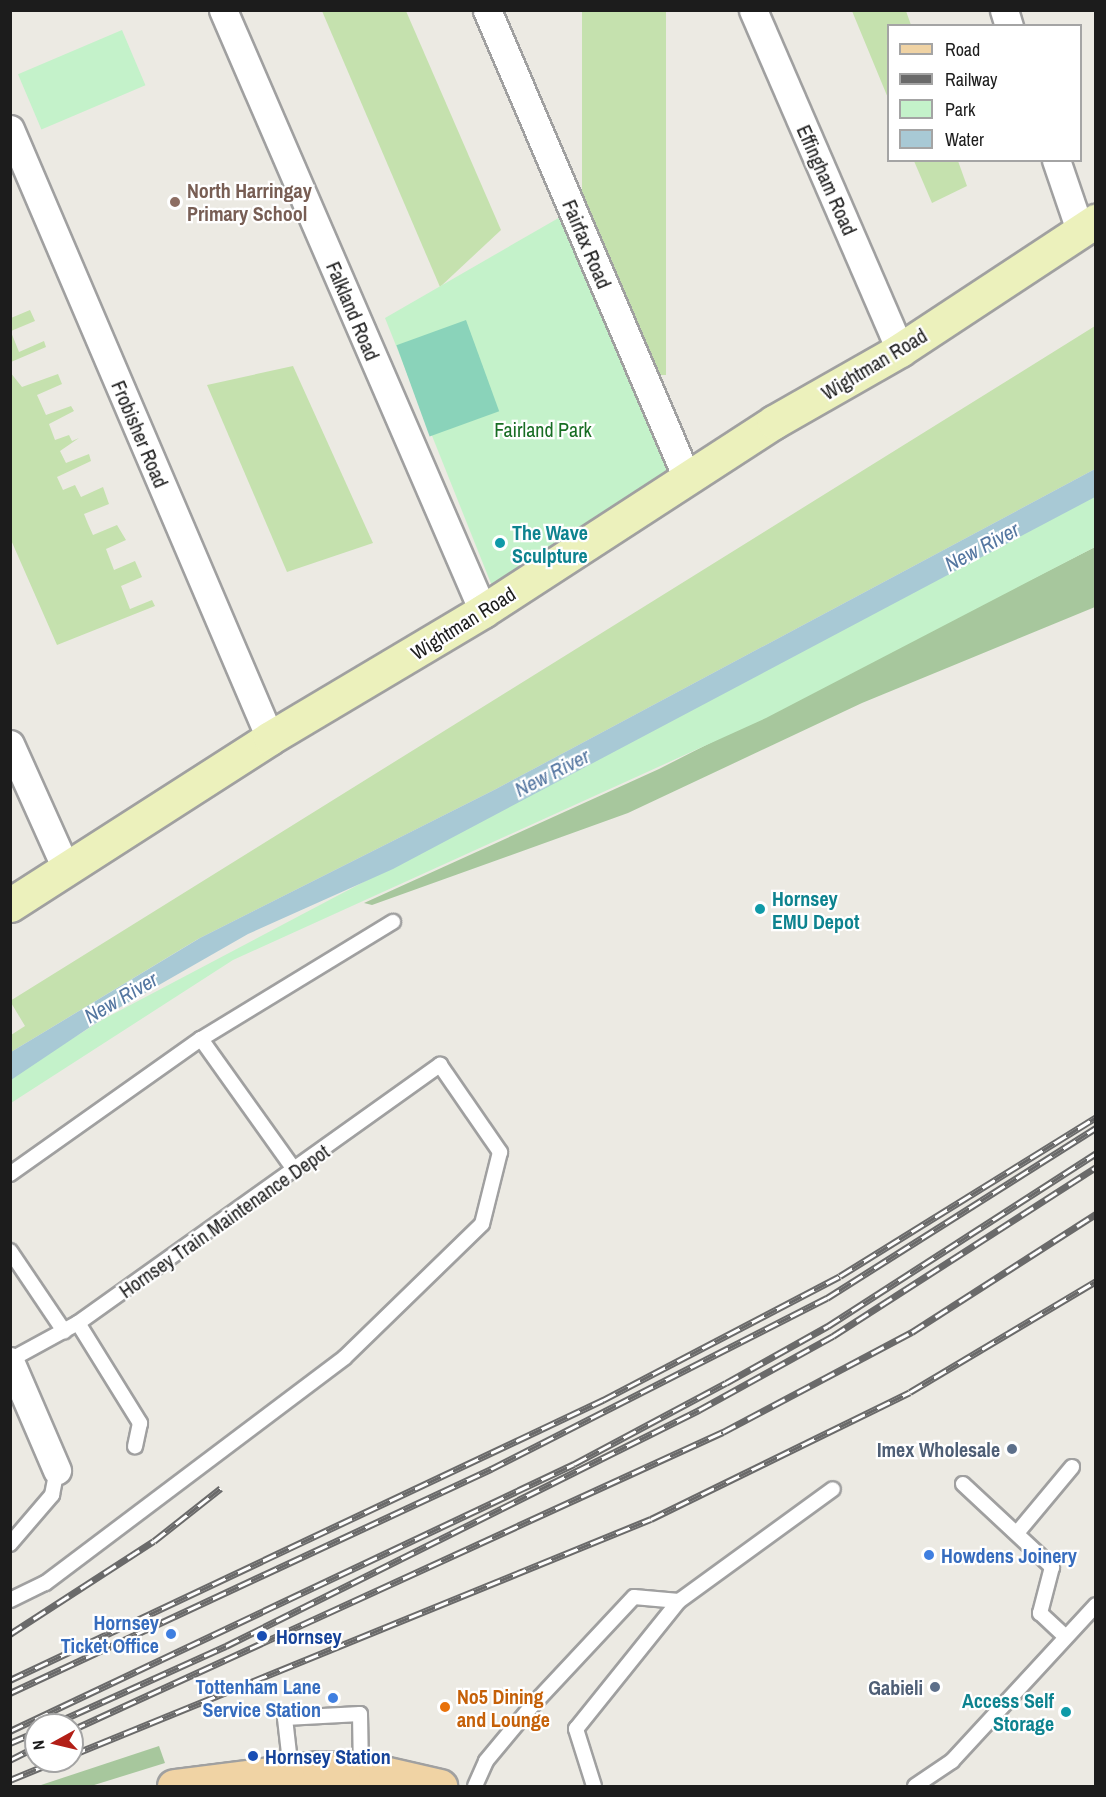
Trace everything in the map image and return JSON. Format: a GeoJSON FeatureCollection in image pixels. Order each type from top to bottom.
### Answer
{"type":"FeatureCollection","features":[{"type":"Feature","properties":{"kind":"main road","name":"Wightman Road"},"geometry":{"type":"LineString","coordinates":[[10,904],[67,871],[270,738],[483,611],[687,478],[900,350],[1088,225]]}},
{"type":"Feature","properties":{"kind":"main road"},"geometry":{"type":"LineString","coordinates":[[174,1786],[361,1770],[440,1786]]}},
{"type":"Feature","properties":{"kind":"street","name":"Falkland Road"},"geometry":{"type":"LineString","coordinates":[[223,10],[483,611]]}},
{"type":"Feature","properties":{"kind":"street","name":"Fairfax Road"},"geometry":{"type":"LineString","coordinates":[[487,10],[687,478]]}},
{"type":"Feature","properties":{"kind":"street","name":"Effingham Road"},"geometry":{"type":"LineString","coordinates":[[753,10],[900,350]]}},
{"type":"Feature","properties":{"kind":"street","name":"Frobisher Road"},"geometry":{"type":"LineString","coordinates":[[10,129],[270,738]]}},
{"type":"Feature","properties":{"kind":"street"},"geometry":{"type":"LineString","coordinates":[[1057,162],[1088,225]]}},
{"type":"Feature","properties":{"kind":"street"},"geometry":{"type":"LineString","coordinates":[[10,744],[67,871]]}},
{"type":"Feature","properties":{"kind":"street"},"geometry":{"type":"LineString","coordinates":[[12,1371],[57,1470]]}},
{"type":"Feature","properties":{"kind":"lane"},"geometry":{"type":"LineString","coordinates":[[10,1174],[201,1039],[393,922]]}},
{"type":"Feature","properties":{"kind":"lane"},"geometry":{"type":"LineString","coordinates":[[201,1039],[295,1171]]}},
{"type":"Feature","properties":{"kind":"lane","name":"Hornsey Train Maintenance Depot"},"geometry":{"type":"LineString","coordinates":[[10,1600],[45,1583],[344,1358],[482,1224],[500,1152],[440,1065],[433,1074],[78,1323],[64,1330],[12,1371]]}},
{"type":"Feature","properties":{"kind":"lane"},"geometry":{"type":"LineString","coordinates":[[10,1251],[64,1330]]}},
{"type":"Feature","properties":{"kind":"lane"},"geometry":{"type":"LineString","coordinates":[[78,1323],[140,1423],[135,1446]]}},
{"type":"Feature","properties":{"kind":"lane"},"geometry":{"type":"LineString","coordinates":[[1017,1533],[1072,1467]]}},
{"type":"Feature","properties":{"kind":"lane"},"geometry":{"type":"LineString","coordinates":[[10,1544],[52,1495],[57,1470]]}},
{"type":"Feature","properties":{"kind":"lane"},"geometry":{"type":"LineString","coordinates":[[963,1484],[1053,1567],[1040,1613],[1066,1637]]}},
{"type":"Feature","properties":{"kind":"lane"},"geometry":{"type":"LineString","coordinates":[[593,1781],[576,1729],[679,1601],[833,1489]]}},
{"type":"Feature","properties":{"kind":"lane"},"geometry":{"type":"LineString","coordinates":[[475,1786],[486,1761],[553,1680],[634,1597],[679,1601]]}},
{"type":"Feature","properties":{"kind":"lane"},"geometry":{"type":"LineString","coordinates":[[915,1786],[952,1761],[1095,1605]]}},
{"type":"Feature","properties":{"kind":"lane"},"geometry":{"type":"LineString","coordinates":[[273,1777],[285,1718],[360,1714],[361,1770]]}},
{"type":"Feature","properties":{"kind":"green space"},"geometry":{"type":"Polygon","coordinates":[[[322,11],[406,11],[501,230],[440,287],[322,11]]]}},
{"type":"Feature","properties":{"kind":"green space"},"geometry":{"type":"Polygon","coordinates":[[[582,11],[666,11],[666,375],[582,375],[582,11]]]}},
{"type":"Feature","properties":{"kind":"green space"},"geometry":{"type":"Polygon","coordinates":[[[852,11],[906,11],[911,24],[887,24],[887,96],[852,11]]]}},
{"type":"Feature","properties":{"kind":"green space"},"geometry":{"type":"Polygon","coordinates":[[[122,30],[145,85],[41,129],[18,74],[122,30]]]}},
{"type":"Feature","properties":{"kind":"green space"},"geometry":{"type":"Polygon","coordinates":[[[914,162],[958,162],[967,186],[932,203],[914,162]]]}},
{"type":"Feature","properties":{"kind":"green space","name":"Fairland Park"},"geometry":{"type":"Polygon","coordinates":[[[562,216],[680,477],[492,586],[385,318],[562,216]]]}},
{"type":"Feature","properties":{"kind":"green space"},"geometry":{"type":"Polygon","coordinates":[[[30,310],[35,321],[11,331],[11,318],[30,310]]]}},
{"type":"Feature","properties":{"kind":"green space"},"geometry":{"type":"Polygon","coordinates":[[[466,320],[499,411],[430,436],[396,345],[466,320]]]}},
{"type":"Feature","properties":{"kind":"green space"},"geometry":{"type":"Polygon","coordinates":[[[1095,326],[1095,469],[496,789],[198,939],[11,1052],[11,1035],[25,1026],[10,1001],[1095,326]]]}},
{"type":"Feature","properties":{"kind":"green space"},"geometry":{"type":"Polygon","coordinates":[[[11,332],[19,352],[44,341],[46,347],[11,362],[11,332]]]}},
{"type":"Feature","properties":{"kind":"green space"},"geometry":{"type":"Polygon","coordinates":[[[293,366],[373,543],[287,572],[207,385],[293,366]]]}},
{"type":"Feature","properties":{"kind":"green space"},"geometry":{"type":"Polygon","coordinates":[[[10,372],[22,387],[58,374],[62,384],[37,395],[46,415],[71,406],[74,411],[49,424],[55,440],[69,435],[72,441],[79,438],[60,451],[66,463],[89,454],[91,461],[57,477],[63,490],[75,485],[81,497],[103,487],[109,504],[84,514],[88,524],[93,535],[117,525],[126,540],[106,549],[114,570],[135,561],[142,577],[121,586],[130,609],[152,600],[155,606],[57,645],[11,540],[10,372]]]}},
{"type":"Feature","properties":{"kind":"green space"},"geometry":{"type":"Polygon","coordinates":[[[1095,496],[1095,547],[766,718],[233,960],[11,1103],[11,1077],[102,1020],[1095,496]]]}},
{"type":"Feature","properties":{"kind":"green space"},"geometry":{"type":"Polygon","coordinates":[[[1095,547],[1095,607],[862,703],[628,813],[372,905],[364,903],[659,769],[1095,547]]]}},
{"type":"Feature","properties":{"kind":"green space"},"geometry":{"type":"Polygon","coordinates":[[[159,1746],[165,1763],[91,1786],[38,1786],[77,1773],[84,1773],[84,1771],[159,1746]]]}},
{"type":"Feature","properties":{"kind":"water","name":"New River"},"geometry":{"type":"Polygon","coordinates":[[[1095,469],[1095,497],[393,869],[248,934],[117,1009],[11,1080],[11,1052],[200,938],[496,789],[1095,469]]]}},
{"type":"Feature","properties":{"kind":"railway"},"geometry":{"type":"LineString","coordinates":[[10,1680],[603,1400],[840,1276],[1096,1117]]}},
{"type":"Feature","properties":{"kind":"railway"},"geometry":{"type":"LineString","coordinates":[[10,1693],[491,1469],[827,1298],[1096,1128]]}},
{"type":"Feature","properties":{"kind":"railway"},"geometry":{"type":"LineString","coordinates":[[10,1731],[574,1464],[828,1326],[1096,1153]]}},
{"type":"Feature","properties":{"kind":"railway"},"geometry":{"type":"LineString","coordinates":[[78,1713],[226,1646],[699,1410],[833,1336],[1096,1167]]}},
{"type":"Feature","properties":{"kind":"railway"},"geometry":{"type":"LineString","coordinates":[[84,1725],[723,1432],[912,1332],[1096,1214]]}},
{"type":"Feature","properties":{"kind":"railway"},"geometry":{"type":"LineString","coordinates":[[84,1750],[651,1519],[910,1392],[1096,1281]]}},
{"type":"Feature","properties":{"kind":"railway"},"geometry":{"type":"LineString","coordinates":[[10,1634],[154,1541],[221,1488]]}},
{"type":"Feature","properties":{"kind":"railway"},"geometry":{"type":"LineString","coordinates":[[10,1743],[24,1737]]}},
{"type":"Feature","properties":{"kind":"railway"},"geometry":{"type":"LineString","coordinates":[[10,1760],[24,1753]]}},
{"type":"Feature","properties":{"kind":"railway"},"geometry":{"type":"LineString","coordinates":[[10,1780],[27,1773]]}},
{"type":"Feature","properties":{"kind":"place","name":"North Harringay Primary School"},"geometry":{"type":"Point","coordinates":[175,202]}},
{"type":"Feature","properties":{"kind":"place","name":"The Wave Sculpture"},"geometry":{"type":"Point","coordinates":[500,543]}},
{"type":"Feature","properties":{"kind":"place","name":"Hornsey EMU Depot"},"geometry":{"type":"Point","coordinates":[760,909]}},
{"type":"Feature","properties":{"kind":"place","name":"Imex Wholesale"},"geometry":{"type":"Point","coordinates":[1012,1449]}},
{"type":"Feature","properties":{"kind":"place","name":"Howdens Joinery"},"geometry":{"type":"Point","coordinates":[929,1555]}},
{"type":"Feature","properties":{"kind":"place","name":"Hornsey Ticket Office"},"geometry":{"type":"Point","coordinates":[171,1634]}},
{"type":"Feature","properties":{"kind":"place","name":"Hornsey"},"geometry":{"type":"Point","coordinates":[262,1636]}},
{"type":"Feature","properties":{"kind":"place","name":"Gabieli"},"geometry":{"type":"Point","coordinates":[935,1687]}},
{"type":"Feature","properties":{"kind":"place","name":"Tottenham Lane Service Station"},"geometry":{"type":"Point","coordinates":[333,1698]}},
{"type":"Feature","properties":{"kind":"place","name":"No5 Dining and Lounge"},"geometry":{"type":"Point","coordinates":[445,1707]}},
{"type":"Feature","properties":{"kind":"place","name":"Access Self Storage"},"geometry":{"type":"Point","coordinates":[1066,1712]}},
{"type":"Feature","properties":{"kind":"place","name":"Hornsey Station"},"geometry":{"type":"Point","coordinates":[253,1756]}}]}
